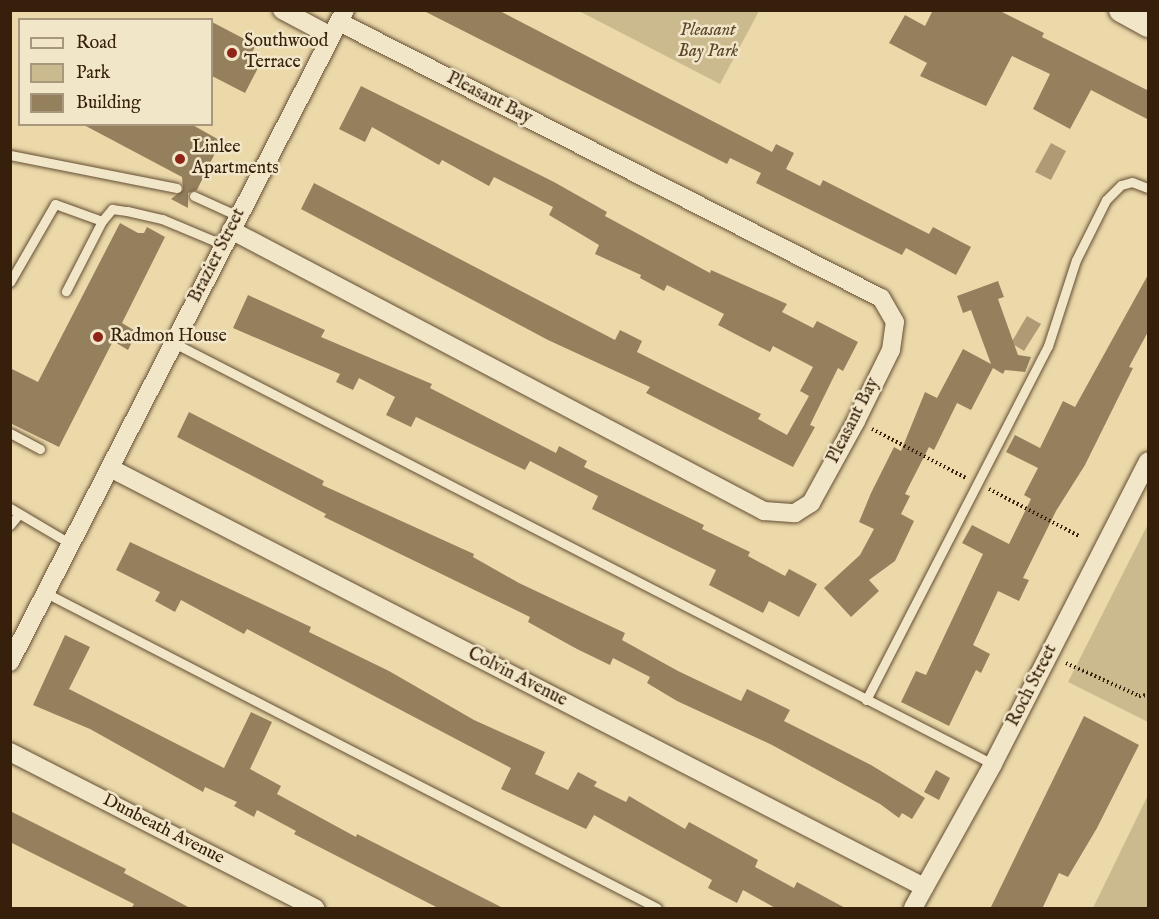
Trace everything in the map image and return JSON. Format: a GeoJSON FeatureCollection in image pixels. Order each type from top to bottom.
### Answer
{"type":"FeatureCollection","features":[{"type":"Feature","properties":{"kind":"street","name":"Pleasant Bay"},"geometry":{"type":"LineString","coordinates":[[231,230],[764,511],[795,513],[811,503],[856,421],[891,350],[896,322],[882,298],[338,23],[282,10]]}},
{"type":"Feature","properties":{"kind":"street"},"geometry":{"type":"LineString","coordinates":[[1121,10],[1149,25]]}},
{"type":"Feature","properties":{"kind":"street","name":"Brazier Street"},"geometry":{"type":"LineString","coordinates":[[10,662],[338,23]]}},
{"type":"Feature","properties":{"kind":"street","name":"Roch Street"},"geometry":{"type":"LineString","coordinates":[[914,909],[993,764],[1149,461]]}},
{"type":"Feature","properties":{"kind":"street","name":"Colvin Avenue"},"geometry":{"type":"LineString","coordinates":[[110,468],[924,887]]}},
{"type":"Feature","properties":{"kind":"street","name":"Dunbeath Avenue"},"geometry":{"type":"LineString","coordinates":[[10,752],[315,909]]}},
{"type":"Feature","properties":{"kind":"lane"},"geometry":{"type":"LineString","coordinates":[[10,154],[177,188]]}},
{"type":"Feature","properties":{"kind":"lane"},"geometry":{"type":"LineString","coordinates":[[866,700],[1048,346],[1076,260],[1106,200],[1121,185],[1132,183],[1149,188]]}},
{"type":"Feature","properties":{"kind":"lane"},"geometry":{"type":"LineString","coordinates":[[194,196],[231,230]]}},
{"type":"Feature","properties":{"kind":"lane"},"geometry":{"type":"LineString","coordinates":[[10,282],[55,204],[102,221]]}},
{"type":"Feature","properties":{"kind":"lane"},"geometry":{"type":"LineString","coordinates":[[66,291],[102,221],[112,209],[231,230]]}},
{"type":"Feature","properties":{"kind":"lane"},"geometry":{"type":"LineString","coordinates":[[174,343],[993,764]]}},
{"type":"Feature","properties":{"kind":"lane"},"geometry":{"type":"LineString","coordinates":[[10,433],[40,449]]}},
{"type":"Feature","properties":{"kind":"lane"},"geometry":{"type":"LineString","coordinates":[[10,508],[71,544]]}},
{"type":"Feature","properties":{"kind":"lane"},"geometry":{"type":"LineString","coordinates":[[10,525],[19,514]]}},
{"type":"Feature","properties":{"kind":"lane"},"geometry":{"type":"LineString","coordinates":[[46,593],[657,909]]}},
{"type":"Feature","properties":{"kind":"path"},"geometry":{"type":"LineString","coordinates":[[1048,655],[1140,696],[1149,695]]}},
{"type":"Feature","properties":{"kind":"green space","name":"Pleasant Bay Park"},"geometry":{"type":"Polygon","coordinates":[[[579,11],[759,11],[720,84],[579,11]]]}},
{"type":"Feature","properties":{"kind":"green space"},"geometry":{"type":"Polygon","coordinates":[[[1148,524],[1148,722],[1068,682],[1148,524]]]}},
{"type":"Feature","properties":{"kind":"green space"},"geometry":{"type":"Polygon","coordinates":[[[1148,795],[1148,908],[1093,908],[1148,795]]]}},
{"type":"Feature","properties":{"kind":"shaded area"},"geometry":{"type":"Polygon","coordinates":[[[1051,143],[1066,151],[1051,180],[1035,172],[1051,143]]]}},
{"type":"Feature","properties":{"kind":"shaded area"},"geometry":{"type":"Polygon","coordinates":[[[1027,316],[1041,324],[1024,351],[1011,343],[1027,316]]]}},
{"type":"Feature","properties":{"kind":"building"},"geometry":{"type":"Polygon","coordinates":[[[422,10],[498,10],[772,152],[776,144],[794,153],[786,169],[820,186],[823,180],[929,234],[933,227],[971,247],[956,275],[906,248],[902,255],[756,183],[761,173],[730,158],[727,164],[422,10]]]}},
{"type":"Feature","properties":{"kind":"building"},"geometry":{"type":"Polygon","coordinates":[[[933,10],[998,10],[1044,33],[1042,37],[1149,91],[1149,120],[1091,90],[1070,129],[1033,109],[1050,74],[1012,56],[986,106],[920,76],[927,63],[889,43],[905,15],[925,26],[933,10]]]}},
{"type":"Feature","properties":{"kind":"building","name":"Southwood Terrace"},"geometry":{"type":"Polygon","coordinates":[[[213,23],[256,45],[247,62],[258,68],[245,93],[213,77],[213,23]]]}},
{"type":"Feature","properties":{"kind":"building"},"geometry":{"type":"Polygon","coordinates":[[[361,86],[554,182],[607,212],[605,216],[710,273],[711,270],[787,304],[782,312],[813,328],[817,321],[858,342],[843,371],[838,368],[810,425],[815,427],[793,467],[646,393],[650,387],[548,340],[301,209],[314,183],[615,340],[620,330],[642,341],[637,352],[761,414],[758,419],[787,435],[809,396],[800,391],[813,367],[773,346],[770,352],[741,337],[718,325],[724,314],[667,285],[664,291],[640,278],[641,275],[595,254],[599,245],[549,215],[553,207],[494,177],[489,186],[442,160],[439,165],[372,127],[365,142],[339,129],[361,86]]]}},
{"type":"Feature","properties":{"kind":"building","name":"Linlee Apartments"},"geometry":{"type":"Polygon","coordinates":[[[86,126],[195,126],[221,141],[197,190],[188,193],[188,208],[171,199],[183,190],[182,177],[86,126]]]}},
{"type":"Feature","properties":{"kind":"building","name":"Radmon House"},"geometry":{"type":"Polygon","coordinates":[[[120,223],[138,233],[144,233],[147,227],[165,237],[122,323],[137,332],[128,350],[113,341],[59,447],[10,423],[10,368],[38,382],[120,223]]]}},
{"type":"Feature","properties":{"kind":"building"},"geometry":{"type":"Polygon","coordinates":[[[1149,273],[1149,330],[1129,367],[1133,368],[1085,465],[1056,511],[1023,578],[1029,580],[1019,601],[998,591],[973,645],[990,654],[981,673],[976,670],[949,726],[901,702],[916,671],[926,675],[983,554],[962,543],[972,525],[1009,544],[1031,499],[1024,495],[1038,468],[1006,452],[1015,435],[1040,448],[1063,401],[1075,407],[1149,273]]]}},
{"type":"Feature","properties":{"kind":"building"},"geometry":{"type":"Polygon","coordinates":[[[998,281],[1004,297],[998,299],[1018,355],[1031,357],[1025,372],[1005,370],[1003,374],[993,368],[971,410],[957,403],[934,450],[929,447],[905,494],[910,496],[901,514],[914,521],[895,561],[869,580],[879,591],[851,617],[824,588],[860,555],[874,529],[859,522],[894,447],[901,451],[925,392],[937,398],[963,349],[991,364],[971,310],[963,313],[957,296],[998,281]]]}},
{"type":"Feature","properties":{"kind":"building"},"geometry":{"type":"Polygon","coordinates":[[[248,295],[325,330],[321,337],[432,384],[430,388],[556,453],[559,446],[587,461],[584,467],[704,525],[702,529],[750,552],[748,556],[785,576],[789,569],[817,584],[799,617],[769,601],[763,613],[709,585],[716,570],[592,509],[598,496],[530,461],[525,470],[416,417],[411,427],[386,415],[395,397],[359,378],[353,390],[336,382],[340,374],[233,328],[248,295]]]}},
{"type":"Feature","properties":{"kind":"building"},"geometry":{"type":"Polygon","coordinates":[[[189,412],[324,481],[322,485],[474,554],[473,557],[519,583],[625,633],[622,640],[678,671],[741,701],[747,689],[790,710],[784,721],[871,765],[925,798],[912,819],[902,813],[899,818],[880,804],[772,745],[677,701],[647,683],[650,677],[613,658],[610,665],[577,649],[528,622],[530,617],[324,517],[326,514],[177,437],[189,412]]]}},
{"type":"Feature","properties":{"kind":"building"},"geometry":{"type":"Polygon","coordinates":[[[130,542],[311,627],[309,632],[389,671],[474,720],[545,752],[535,774],[568,790],[578,772],[597,782],[594,786],[626,802],[629,796],[685,829],[689,822],[758,860],[755,867],[794,888],[797,882],[847,909],[777,909],[743,890],[737,903],[708,888],[712,880],[594,815],[586,829],[501,789],[511,768],[247,629],[244,634],[181,600],[175,612],[155,601],[160,592],[116,570],[130,542]]]}},
{"type":"Feature","properties":{"kind":"building"},"geometry":{"type":"Polygon","coordinates":[[[65,635],[90,647],[69,689],[224,768],[251,712],[272,722],[250,769],[281,786],[277,794],[356,837],[357,834],[505,909],[440,909],[294,834],[296,831],[257,810],[254,817],[234,806],[237,802],[205,787],[203,792],[90,729],[33,705],[65,635]]]}},
{"type":"Feature","properties":{"kind":"building"},"geometry":{"type":"Polygon","coordinates":[[[1084,716],[1139,745],[1097,828],[1068,877],[1059,873],[1042,909],[990,909],[1084,716]]]}},
{"type":"Feature","properties":{"kind":"building"},"geometry":{"type":"Polygon","coordinates":[[[936,770],[950,778],[939,800],[924,792],[936,770]]]}},
{"type":"Feature","properties":{"kind":"building"},"geometry":{"type":"Polygon","coordinates":[[[10,811],[126,869],[124,873],[192,909],[131,909],[134,904],[10,842],[10,811]]]}},
{"type":"Feature","properties":{"kind":"place","name":"Southwood Terrace"},"geometry":{"type":"Point","coordinates":[232,53]}},
{"type":"Feature","properties":{"kind":"place","name":"Linlee Apartments"},"geometry":{"type":"Point","coordinates":[180,159]}},
{"type":"Feature","properties":{"kind":"place","name":"Radmon House"},"geometry":{"type":"Point","coordinates":[98,337]}}]}
